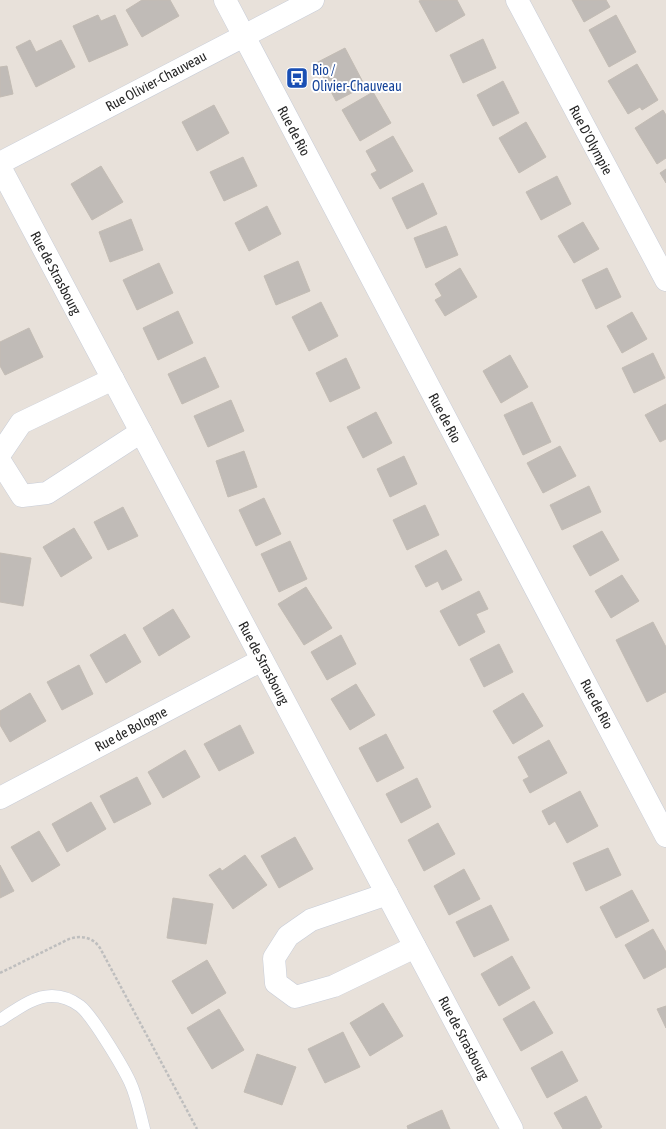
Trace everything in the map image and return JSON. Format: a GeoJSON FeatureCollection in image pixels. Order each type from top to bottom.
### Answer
{"type":"FeatureCollection","features":[{"type":"Feature","properties":{"kind":"street","name":"Rue de Rio"},"geometry":{"type":"LineString","coordinates":[[225,0],[666,836]]}},
{"type":"Feature","properties":{"kind":"street","name":"Rue Olivier-Chauveau"},"geometry":{"type":"LineString","coordinates":[[0,163],[313,0]]}},
{"type":"Feature","properties":{"kind":"street","name":"Rue D'Olympie"},"geometry":{"type":"LineString","coordinates":[[517,0],[666,280]]}},
{"type":"Feature","properties":{"kind":"street","name":"Rue de Strasbourg"},"geometry":{"type":"LineString","coordinates":[[0,167],[512,1129]]}},
{"type":"Feature","properties":{"kind":"street"},"geometry":{"type":"LineString","coordinates":[[0,454],[21,423],[113,379]]}},
{"type":"Feature","properties":{"kind":"street"},"geometry":{"type":"LineString","coordinates":[[0,461],[22,496],[47,493],[141,432]]}},
{"type":"Feature","properties":{"kind":"street","name":"Rue de Bologne"},"geometry":{"type":"LineString","coordinates":[[0,798],[262,660]]}},
{"type":"Feature","properties":{"kind":"street"},"geometry":{"type":"LineString","coordinates":[[387,894],[311,920],[288,936],[274,958],[276,983],[295,997],[334,986],[415,947]]}},
{"type":"Feature","properties":{"kind":"lane"},"geometry":{"type":"LineString","coordinates":[[0,1020],[30,1002],[44,997],[67,998],[80,1006],[90,1017],[130,1082],[144,1129]]}},
{"type":"Feature","properties":{"kind":"path"},"geometry":{"type":"LineString","coordinates":[[0,973],[75,937],[85,937],[94,941],[197,1129]]}},
{"type":"Feature","properties":{"kind":"building"},"geometry":{"type":"Polygon","coordinates":[[[142,0],[170,0],[179,16],[142,37],[126,10],[142,0]]]}},
{"type":"Feature","properties":{"kind":"building"},"geometry":{"type":"Polygon","coordinates":[[[457,0],[465,15],[436,32],[419,1],[457,0]]]}},
{"type":"Feature","properties":{"kind":"building"},"geometry":{"type":"Polygon","coordinates":[[[572,0],[606,0],[610,7],[584,22],[572,0]]]}},
{"type":"Feature","properties":{"kind":"building"},"geometry":{"type":"Polygon","coordinates":[[[98,15],[101,21],[115,15],[128,45],[89,62],[73,26],[98,15]]]}},
{"type":"Feature","properties":{"kind":"building"},"geometry":{"type":"Polygon","coordinates":[[[616,15],[636,52],[609,67],[589,30],[616,15]]]}},
{"type":"Feature","properties":{"kind":"building"},"geometry":{"type":"Polygon","coordinates":[[[483,39],[496,68],[463,83],[450,55],[483,39]]]}},
{"type":"Feature","properties":{"kind":"building"},"geometry":{"type":"Polygon","coordinates":[[[30,40],[36,52],[61,40],[75,67],[36,87],[16,47],[30,40]]]}},
{"type":"Feature","properties":{"kind":"building"},"geometry":{"type":"Polygon","coordinates":[[[345,48],[365,86],[336,101],[316,63],[345,48]]]}},
{"type":"Feature","properties":{"kind":"building"},"geometry":{"type":"Polygon","coordinates":[[[637,64],[658,100],[642,110],[640,107],[628,114],[608,81],[637,64]]]}},
{"type":"Feature","properties":{"kind":"building"},"geometry":{"type":"Polygon","coordinates":[[[7,66],[13,94],[0,97],[0,67],[7,66]]]}},
{"type":"Feature","properties":{"kind":"building"},"geometry":{"type":"Polygon","coordinates":[[[503,81],[519,113],[493,126],[477,95],[503,81]]]}},
{"type":"Feature","properties":{"kind":"building"},"geometry":{"type":"Polygon","coordinates":[[[373,92],[391,123],[360,141],[342,110],[373,92]]]}},
{"type":"Feature","properties":{"kind":"building"},"geometry":{"type":"Polygon","coordinates":[[[214,105],[229,133],[197,151],[182,122],[214,105]]]}},
{"type":"Feature","properties":{"kind":"building"},"geometry":{"type":"Polygon","coordinates":[[[663,110],[666,115],[666,158],[657,164],[635,128],[663,110]]]}},
{"type":"Feature","properties":{"kind":"building"},"geometry":{"type":"Polygon","coordinates":[[[526,122],[546,157],[519,173],[499,138],[526,122]]]}},
{"type":"Feature","properties":{"kind":"building"},"geometry":{"type":"Polygon","coordinates":[[[393,136],[413,171],[380,189],[371,174],[377,171],[366,151],[393,136]]]}},
{"type":"Feature","properties":{"kind":"building"},"geometry":{"type":"Polygon","coordinates":[[[243,157],[257,186],[224,201],[210,172],[243,157]]]}},
{"type":"Feature","properties":{"kind":"building"},"geometry":{"type":"Polygon","coordinates":[[[101,166],[123,202],[92,220],[71,184],[101,166]]]}},
{"type":"Feature","properties":{"kind":"building"},"geometry":{"type":"Polygon","coordinates":[[[666,169],[666,183],[660,173],[666,169]]]}},
{"type":"Feature","properties":{"kind":"building"},"geometry":{"type":"Polygon","coordinates":[[[557,176],[571,204],[541,220],[526,192],[557,176]]]}},
{"type":"Feature","properties":{"kind":"building"},"geometry":{"type":"Polygon","coordinates":[[[423,183],[437,214],[407,229],[392,198],[423,183]]]}},
{"type":"Feature","properties":{"kind":"building"},"geometry":{"type":"Polygon","coordinates":[[[267,206],[281,234],[249,251],[235,223],[267,206]]]}},
{"type":"Feature","properties":{"kind":"building"},"geometry":{"type":"Polygon","coordinates":[[[131,219],[143,250],[110,262],[99,232],[131,219]]]}},
{"type":"Feature","properties":{"kind":"building"},"geometry":{"type":"Polygon","coordinates":[[[583,222],[599,249],[574,263],[558,236],[583,222]]]}},
{"type":"Feature","properties":{"kind":"building"},"geometry":{"type":"Polygon","coordinates":[[[446,226],[458,255],[426,268],[414,238],[446,226]]]}},
{"type":"Feature","properties":{"kind":"building"},"geometry":{"type":"Polygon","coordinates":[[[298,261],[310,291],[276,305],[264,276],[298,261]]]}},
{"type":"Feature","properties":{"kind":"building"},"geometry":{"type":"Polygon","coordinates":[[[159,263],[173,293],[137,310],[123,280],[159,263]]]}},
{"type":"Feature","properties":{"kind":"building"},"geometry":{"type":"Polygon","coordinates":[[[460,268],[477,297],[445,316],[435,300],[442,296],[435,284],[460,268]]]}},
{"type":"Feature","properties":{"kind":"building"},"geometry":{"type":"Polygon","coordinates":[[[607,268],[621,297],[596,309],[582,280],[607,268]]]}},
{"type":"Feature","properties":{"kind":"building"},"geometry":{"type":"Polygon","coordinates":[[[321,302],[338,336],[309,351],[292,317],[321,302]]]}},
{"type":"Feature","properties":{"kind":"building"},"geometry":{"type":"Polygon","coordinates":[[[178,311],[193,343],[158,360],[143,328],[178,311]]]}},
{"type":"Feature","properties":{"kind":"building"},"geometry":{"type":"Polygon","coordinates":[[[632,312],[647,339],[622,353],[607,326],[632,312]]]}},
{"type":"Feature","properties":{"kind":"building"},"geometry":{"type":"Polygon","coordinates":[[[29,328],[43,357],[5,375],[0,366],[0,342],[29,328]]]}},
{"type":"Feature","properties":{"kind":"building"},"geometry":{"type":"Polygon","coordinates":[[[653,353],[665,378],[634,393],[622,368],[653,353]]]}},
{"type":"Feature","properties":{"kind":"building"},"geometry":{"type":"Polygon","coordinates":[[[510,355],[528,387],[501,403],[483,371],[510,355]]]}},
{"type":"Feature","properties":{"kind":"building"},"geometry":{"type":"Polygon","coordinates":[[[205,357],[219,387],[182,404],[168,374],[205,357]]]}},
{"type":"Feature","properties":{"kind":"building"},"geometry":{"type":"Polygon","coordinates":[[[346,358],[360,388],[330,402],[316,373],[346,358]]]}},
{"type":"Feature","properties":{"kind":"building"},"geometry":{"type":"Polygon","coordinates":[[[231,400],[244,431],[208,447],[194,416],[231,400]]]}},
{"type":"Feature","properties":{"kind":"building"},"geometry":{"type":"Polygon","coordinates":[[[532,402],[551,442],[523,455],[504,415],[532,402]]]}},
{"type":"Feature","properties":{"kind":"building"},"geometry":{"type":"Polygon","coordinates":[[[666,404],[666,439],[660,442],[645,415],[666,404]]]}},
{"type":"Feature","properties":{"kind":"building"},"geometry":{"type":"Polygon","coordinates":[[[376,412],[392,443],[363,458],[347,427],[376,412]]]}},
{"type":"Feature","properties":{"kind":"building"},"geometry":{"type":"Polygon","coordinates":[[[560,446],[576,476],[543,493],[527,463],[560,446]]]}},
{"type":"Feature","properties":{"kind":"building"},"geometry":{"type":"Polygon","coordinates":[[[244,451],[257,487],[228,497],[216,461],[244,451]]]}},
{"type":"Feature","properties":{"kind":"building"},"geometry":{"type":"Polygon","coordinates":[[[404,456],[417,484],[390,497],[377,469],[404,456]]]}},
{"type":"Feature","properties":{"kind":"building"},"geometry":{"type":"Polygon","coordinates":[[[589,486],[601,512],[562,530],[550,505],[589,486]]]}},
{"type":"Feature","properties":{"kind":"building"},"geometry":{"type":"Polygon","coordinates":[[[264,498],[281,534],[256,546],[239,510],[264,498]]]}},
{"type":"Feature","properties":{"kind":"building"},"geometry":{"type":"Polygon","coordinates":[[[425,505],[439,535],[407,550],[393,520],[425,505]]]}},
{"type":"Feature","properties":{"kind":"building"},"geometry":{"type":"Polygon","coordinates":[[[123,507],[138,536],[108,550],[94,522],[123,507]]]}},
{"type":"Feature","properties":{"kind":"building"},"geometry":{"type":"Polygon","coordinates":[[[74,528],[92,558],[61,577],[43,547],[74,528]]]}},
{"type":"Feature","properties":{"kind":"building"},"geometry":{"type":"Polygon","coordinates":[[[602,531],[619,560],[590,576],[573,546],[602,531]]]}},
{"type":"Feature","properties":{"kind":"building"},"geometry":{"type":"Polygon","coordinates":[[[290,541],[307,579],[279,592],[261,554],[290,541]]]}},
{"type":"Feature","properties":{"kind":"building"},"geometry":{"type":"Polygon","coordinates":[[[446,550],[462,580],[442,590],[438,581],[426,587],[415,566],[446,550]]]}},
{"type":"Feature","properties":{"kind":"building"},"geometry":{"type":"Polygon","coordinates":[[[0,553],[31,558],[23,606],[0,602],[0,553]]]}},
{"type":"Feature","properties":{"kind":"building"},"geometry":{"type":"Polygon","coordinates":[[[622,575],[639,601],[611,618],[595,591],[622,575]]]}},
{"type":"Feature","properties":{"kind":"building"},"geometry":{"type":"Polygon","coordinates":[[[306,587],[332,628],[304,645],[278,604],[306,587]]]}},
{"type":"Feature","properties":{"kind":"building"},"geometry":{"type":"Polygon","coordinates":[[[479,591],[488,609],[476,614],[485,632],[459,646],[440,611],[479,591]]]}},
{"type":"Feature","properties":{"kind":"building"},"geometry":{"type":"Polygon","coordinates":[[[173,609],[190,637],[159,656],[143,628],[173,609]]]}},
{"type":"Feature","properties":{"kind":"building"},"geometry":{"type":"Polygon","coordinates":[[[653,622],[666,647],[666,692],[647,702],[616,640],[653,622]]]}},
{"type":"Feature","properties":{"kind":"building"},"geometry":{"type":"Polygon","coordinates":[[[125,634],[141,662],[106,683],[90,655],[125,634]]]}},
{"type":"Feature","properties":{"kind":"building"},"geometry":{"type":"Polygon","coordinates":[[[341,635],[356,664],[327,680],[311,652],[341,635]]]}},
{"type":"Feature","properties":{"kind":"building"},"geometry":{"type":"Polygon","coordinates":[[[499,644],[513,672],[484,687],[470,659],[499,644]]]}},
{"type":"Feature","properties":{"kind":"building"},"geometry":{"type":"Polygon","coordinates":[[[79,665],[93,694],[62,710],[47,682],[79,665]]]}},
{"type":"Feature","properties":{"kind":"building"},"geometry":{"type":"Polygon","coordinates":[[[356,684],[375,715],[350,730],[331,699],[356,684]]]}},
{"type":"Feature","properties":{"kind":"building"},"geometry":{"type":"Polygon","coordinates":[[[30,693],[46,721],[10,742],[0,725],[0,711],[30,693]]]}},
{"type":"Feature","properties":{"kind":"building"},"geometry":{"type":"Polygon","coordinates":[[[523,693],[543,726],[513,744],[493,711],[523,693]]]}},
{"type":"Feature","properties":{"kind":"building"},"geometry":{"type":"Polygon","coordinates":[[[240,725],[254,753],[219,771],[204,744],[240,725]]]}},
{"type":"Feature","properties":{"kind":"building"},"geometry":{"type":"Polygon","coordinates":[[[386,734],[404,768],[377,782],[359,748],[386,734]]]}},
{"type":"Feature","properties":{"kind":"building"},"geometry":{"type":"Polygon","coordinates":[[[549,740],[567,773],[530,793],[523,780],[529,777],[518,757],[549,740]]]}},
{"type":"Feature","properties":{"kind":"building"},"geometry":{"type":"Polygon","coordinates":[[[185,750],[200,777],[163,798],[148,772],[185,750]]]}},
{"type":"Feature","properties":{"kind":"building"},"geometry":{"type":"Polygon","coordinates":[[[137,777],[151,804],[114,823],[100,796],[137,777]]]}},
{"type":"Feature","properties":{"kind":"building"},"geometry":{"type":"Polygon","coordinates":[[[417,778],[431,807],[401,823],[386,794],[417,778]]]}},
{"type":"Feature","properties":{"kind":"building"},"geometry":{"type":"Polygon","coordinates":[[[580,791],[598,826],[567,843],[555,821],[549,825],[542,811],[580,791]]]}},
{"type":"Feature","properties":{"kind":"building"},"geometry":{"type":"Polygon","coordinates":[[[91,802],[106,829],[67,852],[52,824],[91,802]]]}},
{"type":"Feature","properties":{"kind":"building"},"geometry":{"type":"Polygon","coordinates":[[[438,823],[455,854],[424,871],[408,840],[438,823]]]}},
{"type":"Feature","properties":{"kind":"building"},"geometry":{"type":"Polygon","coordinates":[[[39,831],[60,865],[32,882],[11,847],[39,831]]]}},
{"type":"Feature","properties":{"kind":"building"},"geometry":{"type":"Polygon","coordinates":[[[295,837],[313,869],[279,888],[261,856],[295,837]]]}},
{"type":"Feature","properties":{"kind":"building"},"geometry":{"type":"Polygon","coordinates":[[[608,848],[621,875],[586,891],[573,863],[608,848]]]}},
{"type":"Feature","properties":{"kind":"building"},"geometry":{"type":"Polygon","coordinates":[[[245,855],[267,885],[233,909],[209,875],[220,868],[222,871],[245,855]]]}},
{"type":"Feature","properties":{"kind":"building"},"geometry":{"type":"Polygon","coordinates":[[[0,865],[14,891],[0,898],[0,865]]]}},
{"type":"Feature","properties":{"kind":"building"},"geometry":{"type":"Polygon","coordinates":[[[464,869],[480,899],[449,915],[434,886],[464,869]]]}},
{"type":"Feature","properties":{"kind":"building"},"geometry":{"type":"Polygon","coordinates":[[[632,890],[649,921],[616,938],[600,907],[632,890]]]}},
{"type":"Feature","properties":{"kind":"building"},"geometry":{"type":"Polygon","coordinates":[[[173,898],[213,904],[206,944],[167,938],[173,898]]]}},
{"type":"Feature","properties":{"kind":"building"},"geometry":{"type":"Polygon","coordinates":[[[491,905],[509,940],[474,957],[456,922],[491,905]]]}},
{"type":"Feature","properties":{"kind":"building"},"geometry":{"type":"Polygon","coordinates":[[[653,929],[666,952],[666,967],[644,979],[625,945],[653,929]]]}},
{"type":"Feature","properties":{"kind":"building"},"geometry":{"type":"Polygon","coordinates":[[[512,956],[530,988],[499,1006],[481,974],[512,956]]]}},
{"type":"Feature","properties":{"kind":"building"},"geometry":{"type":"Polygon","coordinates":[[[207,960],[226,993],[192,1014],[172,981],[207,960]]]}},
{"type":"Feature","properties":{"kind":"building"},"geometry":{"type":"Polygon","coordinates":[[[534,1001],[553,1033],[521,1051],[503,1019],[534,1001]]]}},
{"type":"Feature","properties":{"kind":"building"},"geometry":{"type":"Polygon","coordinates":[[[383,1003],[403,1036],[370,1056],[350,1023],[383,1003]]]}},
{"type":"Feature","properties":{"kind":"building"},"geometry":{"type":"Polygon","coordinates":[[[666,1006],[666,1028],[657,1009],[666,1006]]]}},
{"type":"Feature","properties":{"kind":"building"},"geometry":{"type":"Polygon","coordinates":[[[219,1009],[244,1050],[212,1069],[187,1028],[219,1009]]]}},
{"type":"Feature","properties":{"kind":"building"},"geometry":{"type":"Polygon","coordinates":[[[343,1032],[360,1067],[325,1083],[308,1049],[343,1032]]]}},
{"type":"Feature","properties":{"kind":"building"},"geometry":{"type":"Polygon","coordinates":[[[562,1051],[578,1081],[547,1098],[531,1068],[562,1051]]]}},
{"type":"Feature","properties":{"kind":"building"},"geometry":{"type":"Polygon","coordinates":[[[257,1054],[296,1067],[282,1105],[244,1092],[257,1054]]]}},
{"type":"Feature","properties":{"kind":"building"},"geometry":{"type":"Polygon","coordinates":[[[586,1096],[602,1127],[599,1129],[563,1129],[554,1113],[586,1096]]]}},
{"type":"Feature","properties":{"kind":"building"},"geometry":{"type":"Polygon","coordinates":[[[442,1110],[450,1129],[408,1129],[407,1126],[442,1110]]]}},
{"type":"Feature","properties":{"kind":"place","name":"Rio / Olivier-Chauveau"},"geometry":{"type":"Point","coordinates":[297,78]}}]}
